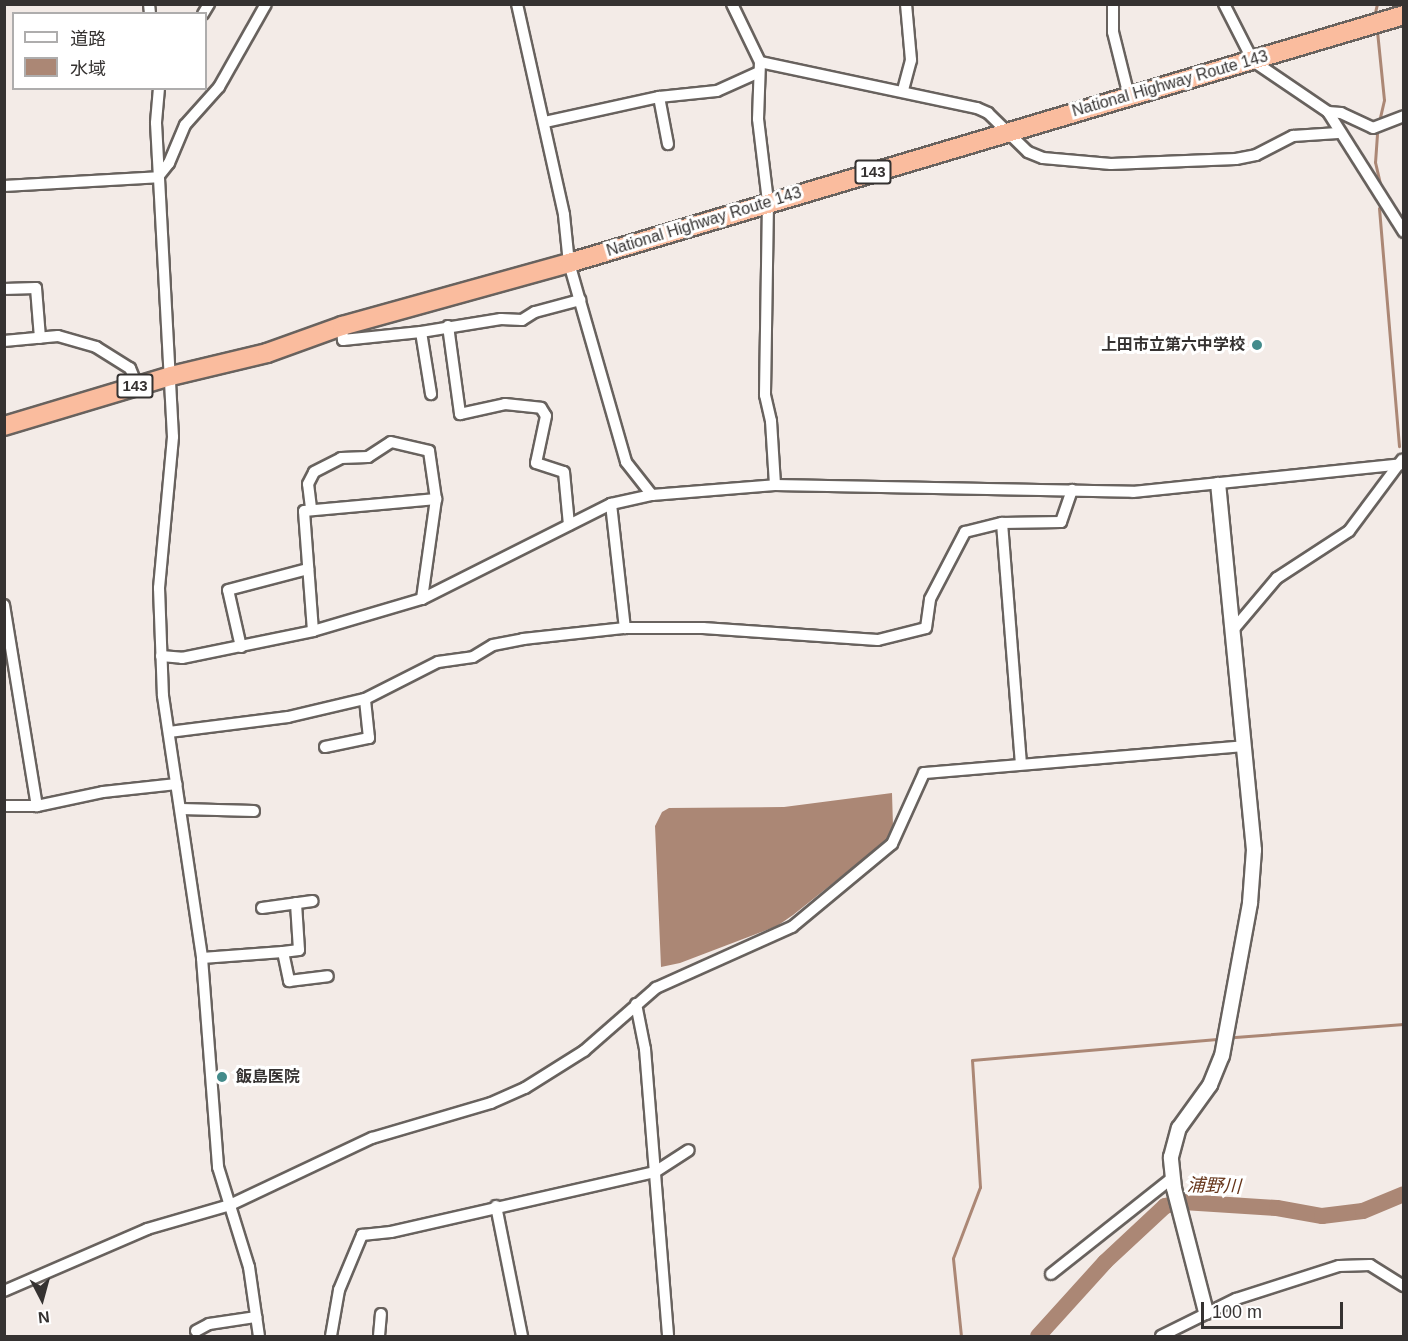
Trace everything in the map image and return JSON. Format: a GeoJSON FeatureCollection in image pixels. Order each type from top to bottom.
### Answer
{"type":"FeatureCollection","features":[{"type":"Feature","properties":{"kind":"highway","name":"National Highway Route 143"},"geometry":{"type":"LineString","coordinates":[[4,426],[171,376],[267,353],[342,326],[569,263],[768,202],[1404,15]]}},
{"type":"Feature","properties":{"kind":"street"},"geometry":{"type":"LineString","coordinates":[[4,186],[158,177],[170,163],[189,120],[219,87],[266,4]]}},
{"type":"Feature","properties":{"kind":"street"},"geometry":{"type":"LineString","coordinates":[[518,4],[564,215],[569,263],[626,462],[652,495]]}},
{"type":"Feature","properties":{"kind":"street"},"geometry":{"type":"LineString","coordinates":[[732,4],[759,67],[758,119],[768,202],[765,395],[771,421],[775,485]]}},
{"type":"Feature","properties":{"kind":"street"},"geometry":{"type":"LineString","coordinates":[[903,90],[911,60],[906,4]]}},
{"type":"Feature","properties":{"kind":"street"},"geometry":{"type":"LineString","coordinates":[[1113,4],[1113,32],[1130,96]]}},
{"type":"Feature","properties":{"kind":"street"},"geometry":{"type":"LineString","coordinates":[[1224,4],[1253,61],[1328,112],[1373,128],[1404,116]]}},
{"type":"Feature","properties":{"kind":"street"},"geometry":{"type":"LineString","coordinates":[[545,122],[659,97],[717,91],[759,67],[903,90],[977,108],[1008,132],[1028,152],[1043,158],[1111,164],[1236,159],[1256,155],[1293,136],[1338,133]]}},
{"type":"Feature","properties":{"kind":"street"},"geometry":{"type":"LineString","coordinates":[[159,90],[156,123],[158,177],[173,437],[159,596],[161,656],[169,732],[202,958],[218,1167],[249,1267],[259,1336]]}},
{"type":"Feature","properties":{"kind":"street"},"geometry":{"type":"LineString","coordinates":[[659,97],[668,144]]}},
{"type":"Feature","properties":{"kind":"street"},"geometry":{"type":"LineString","coordinates":[[1328,112],[1338,133],[1404,232]]}},
{"type":"Feature","properties":{"kind":"street"},"geometry":{"type":"LineString","coordinates":[[4,289],[36,288],[40,338]]}},
{"type":"Feature","properties":{"kind":"street"},"geometry":{"type":"LineString","coordinates":[[342,326],[343,340],[421,332],[501,319],[522,320],[536,312],[580,300]]}},
{"type":"Feature","properties":{"kind":"street"},"geometry":{"type":"LineString","coordinates":[[448,326],[460,414],[505,404],[541,408],[546,416],[536,463],[564,472],[569,525]]}},
{"type":"Feature","properties":{"kind":"street"},"geometry":{"type":"LineString","coordinates":[[421,332],[431,394]]}},
{"type":"Feature","properties":{"kind":"street"},"geometry":{"type":"LineString","coordinates":[[4,341],[58,336],[96,347],[130,368],[137,386]]}},
{"type":"Feature","properties":{"kind":"street"},"geometry":{"type":"LineString","coordinates":[[310,508],[308,484],[314,472],[341,458],[368,457],[391,442],[429,451],[436,499],[422,599]]}},
{"type":"Feature","properties":{"kind":"street"},"geometry":{"type":"LineString","coordinates":[[161,656],[182,658],[241,647],[313,631],[422,599],[611,504],[652,495],[775,485],[1133,492],[1402,462]]}},
{"type":"Feature","properties":{"kind":"street"},"geometry":{"type":"LineString","coordinates":[[1233,630],[1277,578],[1349,531],[1402,462]]}},
{"type":"Feature","properties":{"kind":"street"},"geometry":{"type":"LineString","coordinates":[[1206,1312],[1193,1272],[1173,1183],[1171,1157],[1176,1136],[1210,1084],[1222,1056],[1250,903],[1253,820],[1218,484]]}},
{"type":"Feature","properties":{"kind":"street"},"geometry":{"type":"LineString","coordinates":[[169,732],[288,717],[365,699],[438,662],[473,657],[493,645],[625,628],[703,628],[878,640],[926,628],[930,599],[965,532],[1002,523],[1061,522],[1072,490]]}},
{"type":"Feature","properties":{"kind":"street"},"geometry":{"type":"LineString","coordinates":[[313,631],[304,511],[310,508],[436,499]]}},
{"type":"Feature","properties":{"kind":"street"},"geometry":{"type":"LineString","coordinates":[[611,504],[625,628]]}},
{"type":"Feature","properties":{"kind":"street"},"geometry":{"type":"LineString","coordinates":[[1002,523],[1021,763]]}},
{"type":"Feature","properties":{"kind":"street"},"geometry":{"type":"LineString","coordinates":[[241,647],[228,590],[308,569]]}},
{"type":"Feature","properties":{"kind":"street"},"geometry":{"type":"LineString","coordinates":[[4,605],[38,806]]}},
{"type":"Feature","properties":{"kind":"street"},"geometry":{"type":"LineString","coordinates":[[325,747],[369,738],[365,699]]}},
{"type":"Feature","properties":{"kind":"street"},"geometry":{"type":"LineString","coordinates":[[4,1291],[147,1229],[230,1205],[372,1138],[491,1103],[525,1088],[584,1051],[636,1004],[690,970],[792,927],[878,859],[904,824],[924,773],[1021,763],[1245,746]]}},
{"type":"Feature","properties":{"kind":"street"},"geometry":{"type":"LineString","coordinates":[[4,806],[38,806],[102,792],[177,784]]}},
{"type":"Feature","properties":{"kind":"street"},"geometry":{"type":"LineString","coordinates":[[181,809],[254,811]]}},
{"type":"Feature","properties":{"kind":"street"},"geometry":{"type":"LineString","coordinates":[[262,908],[313,901]]}},
{"type":"Feature","properties":{"kind":"street"},"geometry":{"type":"LineString","coordinates":[[202,958],[299,950],[296,903]]}},
{"type":"Feature","properties":{"kind":"street"},"geometry":{"type":"LineString","coordinates":[[283,952],[289,981],[328,976]]}},
{"type":"Feature","properties":{"kind":"street"},"geometry":{"type":"LineString","coordinates":[[636,1004],[645,1048],[668,1336]]}},
{"type":"Feature","properties":{"kind":"street"},"geometry":{"type":"LineString","coordinates":[[331,1336],[339,1290],[362,1235],[391,1232],[496,1206],[655,1172],[689,1150]]}},
{"type":"Feature","properties":{"kind":"street"},"geometry":{"type":"LineString","coordinates":[[1051,1274],[1173,1183]]}},
{"type":"Feature","properties":{"kind":"street"},"geometry":{"type":"LineString","coordinates":[[496,1206],[522,1336]]}},
{"type":"Feature","properties":{"kind":"street"},"geometry":{"type":"LineString","coordinates":[[1161,1336],[1206,1312],[1289,1280],[1355,1263],[1382,1270],[1404,1286]]}},
{"type":"Feature","properties":{"kind":"street"},"geometry":{"type":"LineString","coordinates":[[379,1336],[381,1314]]}},
{"type":"Feature","properties":{"kind":"street"},"geometry":{"type":"LineString","coordinates":[[196,1330],[209,1324],[256,1317]]}},
{"type":"Feature","properties":{"kind":"water"},"geometry":{"type":"Polygon","coordinates":[[[892,793],[893,826],[886,841],[793,915],[777,926],[680,963],[661,967],[655,826],[662,812],[669,808],[784,807],[892,793]]]}},
{"type":"Feature","properties":{"kind":"waterway"},"geometry":{"type":"LineString","coordinates":[[1374,16],[1377,4]]}},
{"type":"Feature","properties":{"kind":"waterway"},"geometry":{"type":"LineString","coordinates":[[1377,31],[1384,100],[1379,122]]}},
{"type":"Feature","properties":{"kind":"waterway"},"geometry":{"type":"LineString","coordinates":[[1377,134],[1375,162],[1380,183]]}},
{"type":"Feature","properties":{"kind":"waterway"},"geometry":{"type":"LineString","coordinates":[[1379,208],[1399,446]]}},
{"type":"Feature","properties":{"kind":"waterway"},"geometry":{"type":"LineString","coordinates":[[1235,1037],[1404,1024]]}},
{"type":"Feature","properties":{"kind":"waterway"},"geometry":{"type":"LineString","coordinates":[[961,1336],[953,1258],[980,1187],[972,1060],[1217,1039]]}},
{"type":"Feature","properties":{"kind":"waterway","name":"浦野川"},"geometry":{"type":"LineString","coordinates":[[1038,1336],[1105,1262],[1165,1206],[1183,1202],[1277,1208],[1322,1216],[1363,1211],[1404,1194]]}},
{"type":"Feature","properties":{"kind":"place","name":"上田市立第六中学校"},"geometry":{"type":"Point","coordinates":[1257,345]}},
{"type":"Feature","properties":{"kind":"place","name":"飯島医院"},"geometry":{"type":"Point","coordinates":[222,1077]}}]}
